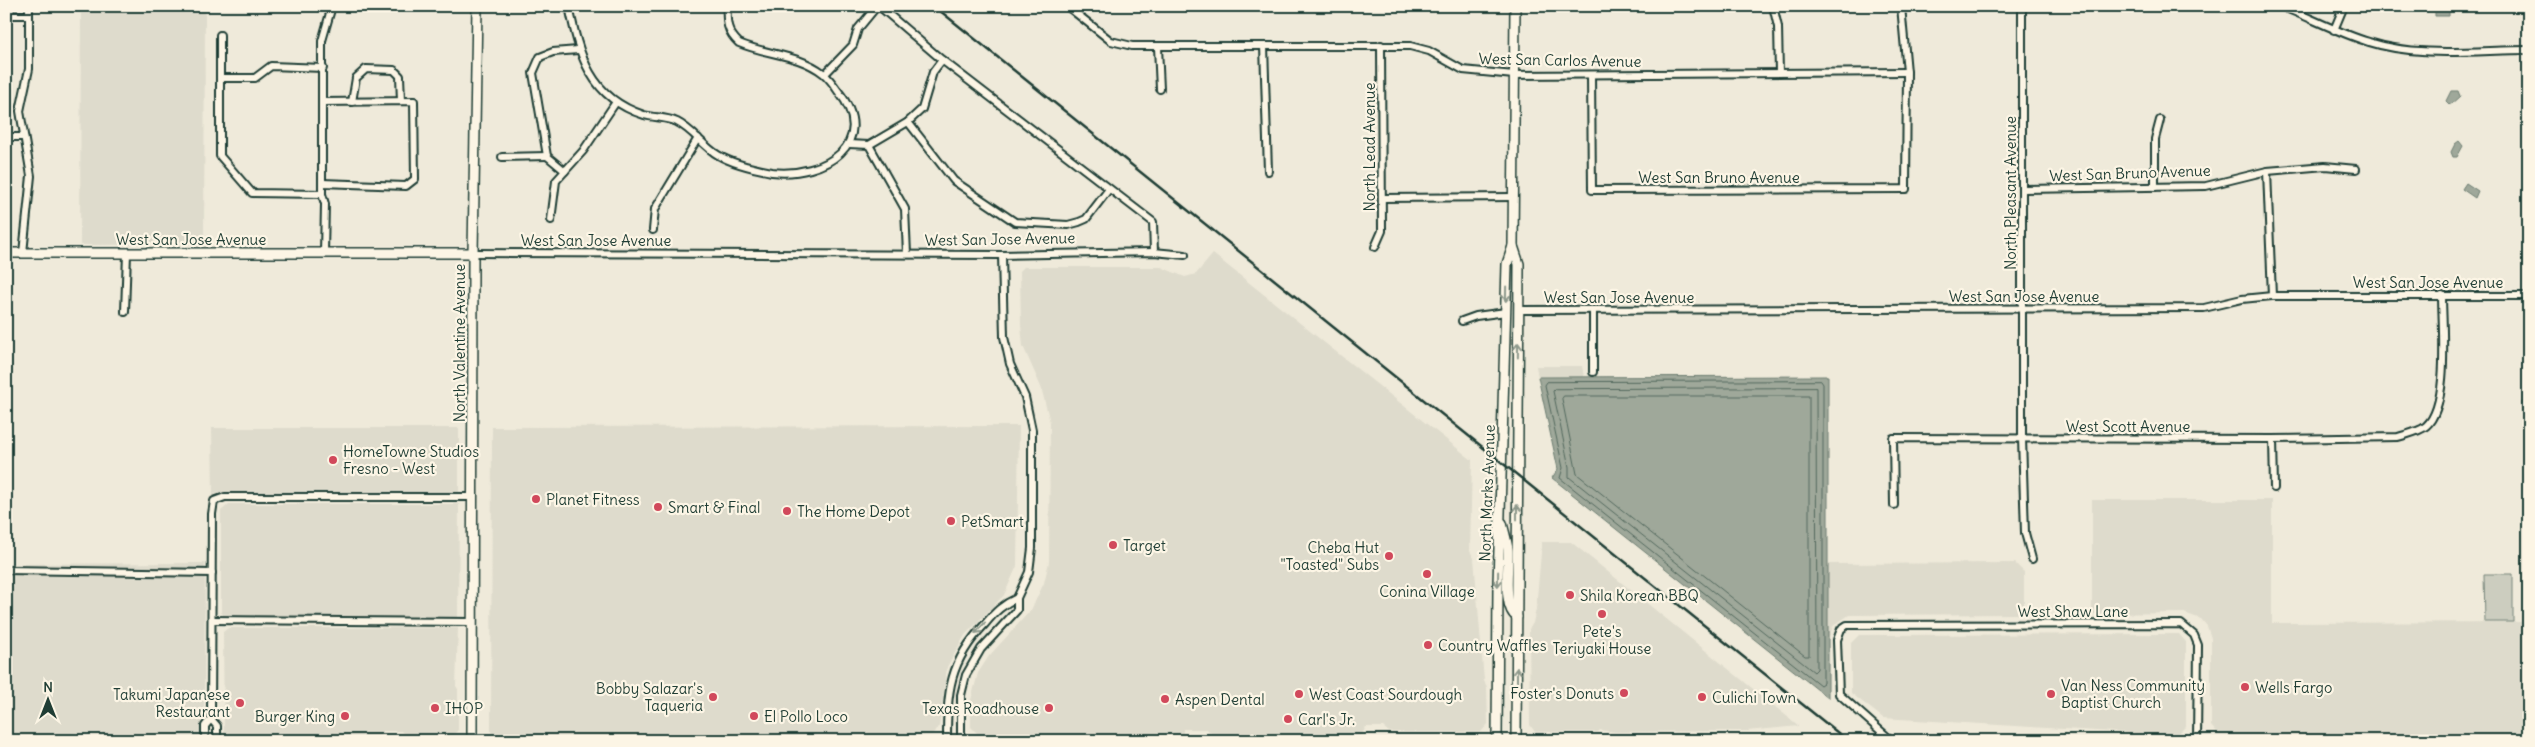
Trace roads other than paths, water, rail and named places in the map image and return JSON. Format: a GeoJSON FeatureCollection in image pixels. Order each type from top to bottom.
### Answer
{"type":"FeatureCollection","features":[{"type":"Feature","properties":{"kind":"main road","name":"North Valentine Avenue"},"geometry":{"type":"LineString","coordinates":[[472,741],[473,253],[478,6]]}},
{"type":"Feature","properties":{"kind":"main road","name":"North Marks Avenue"},"geometry":{"type":"LineString","coordinates":[[1497,741],[1499,511],[1507,264],[1513,246],[1514,6]]}},
{"type":"Feature","properties":{"kind":"main road","name":"North Marks Avenue"},"geometry":{"type":"LineString","coordinates":[[1513,246],[1519,264],[1516,741]]}},
{"type":"Feature","properties":{"kind":"main road","name":"West San Jose Avenue"},"geometry":{"type":"LineString","coordinates":[[6,253],[473,253]]}},
{"type":"Feature","properties":{"kind":"main road"},"geometry":{"type":"LineString","coordinates":[[1499,511],[1508,548],[1508,604],[1512,614],[1517,617]]}},
{"type":"Feature","properties":{"kind":"street"},"geometry":{"type":"LineString","coordinates":[[23,253],[31,176],[20,111],[29,69],[29,6]]}},
{"type":"Feature","properties":{"kind":"street"},"geometry":{"type":"LineString","coordinates":[[324,253],[322,41],[332,6]]}},
{"type":"Feature","properties":{"kind":"street"},"geometry":{"type":"LineString","coordinates":[[569,6],[578,50],[594,79],[616,102],[644,115],[671,119],[686,127],[718,155],[773,172],[805,172],[831,162],[847,148],[853,126],[848,103],[825,74],[802,60],[739,43],[732,36],[726,23],[727,6]]}},
{"type":"Feature","properties":{"kind":"street"},"geometry":{"type":"LineString","coordinates":[[825,74],[853,45],[858,29],[878,6],[942,60],[1153,222],[1154,252]]}},
{"type":"Feature","properties":{"kind":"street","name":"West San Carlos Avenue"},"geometry":{"type":"LineString","coordinates":[[1067,6],[1111,41],[1132,46],[1410,46],[1429,51],[1463,70],[1514,75],[1907,72]]}},
{"type":"Feature","properties":{"kind":"street"},"geometry":{"type":"LineString","coordinates":[[1773,6],[1778,27],[1779,73]]}},
{"type":"Feature","properties":{"kind":"street"},"geometry":{"type":"LineString","coordinates":[[1901,6],[1907,72]]}},
{"type":"Feature","properties":{"kind":"street","name":"North Pleasant Avenue"},"geometry":{"type":"LineString","coordinates":[[2022,6],[2022,438],[2025,533],[2032,559]]}},
{"type":"Feature","properties":{"kind":"street"},"geometry":{"type":"LineString","coordinates":[[2280,6],[2369,43],[2412,51],[2529,50]]}},
{"type":"Feature","properties":{"kind":"street"},"geometry":{"type":"LineString","coordinates":[[2334,30],[2344,6]]}},
{"type":"Feature","properties":{"kind":"street"},"geometry":{"type":"LineString","coordinates":[[6,15],[29,14]]}},
{"type":"Feature","properties":{"kind":"street"},"geometry":{"type":"LineString","coordinates":[[220,35],[220,156],[252,193],[322,194]]}},
{"type":"Feature","properties":{"kind":"street","name":"North Lead Avenue"},"geometry":{"type":"LineString","coordinates":[[1375,247],[1382,231],[1381,45]]}},
{"type":"Feature","properties":{"kind":"street"},"geometry":{"type":"LineString","coordinates":[[1264,46],[1268,172]]}},
{"type":"Feature","properties":{"kind":"street"},"geometry":{"type":"LineString","coordinates":[[1158,47],[1160,89]]}},
{"type":"Feature","properties":{"kind":"street"},"geometry":{"type":"LineString","coordinates":[[565,171],[548,156],[533,73],[540,57],[553,52],[578,50]]}},
{"type":"Feature","properties":{"kind":"street"},"geometry":{"type":"LineString","coordinates":[[848,144],[869,145],[908,122],[922,109],[933,72],[942,60]]}},
{"type":"Feature","properties":{"kind":"street"},"geometry":{"type":"LineString","coordinates":[[220,78],[255,78],[271,66],[323,68]]}},
{"type":"Feature","properties":{"kind":"street"},"geometry":{"type":"LineString","coordinates":[[352,102],[356,78],[366,69],[394,70],[400,76],[401,102]]}},
{"type":"Feature","properties":{"kind":"street","name":"West San Bruno Avenue"},"geometry":{"type":"LineString","coordinates":[[1591,75],[1592,190],[1906,189],[1907,72]]}},
{"type":"Feature","properties":{"kind":"street"},"geometry":{"type":"LineString","coordinates":[[322,102],[414,101],[415,179],[406,186],[322,183]]}},
{"type":"Feature","properties":{"kind":"street"},"geometry":{"type":"LineString","coordinates":[[551,220],[556,181],[583,151],[616,102]]}},
{"type":"Feature","properties":{"kind":"street"},"geometry":{"type":"LineString","coordinates":[[2155,186],[2155,139],[2160,120]]}},
{"type":"Feature","properties":{"kind":"street"},"geometry":{"type":"LineString","coordinates":[[908,122],[954,181],[1015,222],[1068,225],[1079,222],[1086,219],[1110,189]]}},
{"type":"Feature","properties":{"kind":"street"},"geometry":{"type":"LineString","coordinates":[[6,138],[24,137]]}},
{"type":"Feature","properties":{"kind":"street"},"geometry":{"type":"LineString","coordinates":[[653,230],[655,209],[698,138]]}},
{"type":"Feature","properties":{"kind":"street"},"geometry":{"type":"LineString","coordinates":[[869,145],[905,209],[906,254]]}},
{"type":"Feature","properties":{"kind":"street"},"geometry":{"type":"LineString","coordinates":[[502,157],[548,156]]}},
{"type":"Feature","properties":{"kind":"street","name":"West San Bruno Avenue"},"geometry":{"type":"LineString","coordinates":[[2023,189],[2206,186],[2267,172],[2325,166],[2356,170]]}},
{"type":"Feature","properties":{"kind":"street"},"geometry":{"type":"LineString","coordinates":[[2267,172],[2272,296]]}},
{"type":"Feature","properties":{"kind":"street"},"geometry":{"type":"LineString","coordinates":[[1382,198],[1514,198]]}},
{"type":"Feature","properties":{"kind":"street","name":"West San Jose Avenue"},"geometry":{"type":"LineString","coordinates":[[473,253],[1002,255],[1154,252],[1184,255]]}},
{"type":"Feature","properties":{"kind":"street"},"geometry":{"type":"LineString","coordinates":[[125,312],[127,253]]}},
{"type":"Feature","properties":{"kind":"street"},"geometry":{"type":"LineString","coordinates":[[961,741],[961,696],[966,675],[981,649],[1016,610],[1017,598],[1029,572],[1032,555],[1032,430],[1025,397],[1010,364],[1005,344],[1002,255]]}},
{"type":"Feature","properties":{"kind":"street","name":"West Scott Avenue"},"geometry":{"type":"LineString","coordinates":[[1894,505],[1892,438],[2273,439],[2398,437],[2413,433],[2427,425],[2438,407],[2442,390],[2442,295]]}},
{"type":"Feature","properties":{"kind":"street","name":"West San Jose Avenue"},"geometry":{"type":"LineString","coordinates":[[1519,310],[2204,308],[2242,299],[2272,296],[2529,296]]}},
{"type":"Feature","properties":{"kind":"street"},"geometry":{"type":"LineString","coordinates":[[1593,310],[1593,372]]}},
{"type":"Feature","properties":{"kind":"street"},"geometry":{"type":"LineString","coordinates":[[1462,321],[1476,316],[1506,312]]}},
{"type":"Feature","properties":{"kind":"street"},"geometry":{"type":"LineString","coordinates":[[2273,439],[2274,488]]}},
{"type":"Feature","properties":{"kind":"street"},"geometry":{"type":"LineString","coordinates":[[205,741],[205,726],[211,719],[212,507],[214,502],[219,498],[472,497]]}},
{"type":"Feature","properties":{"kind":"street"},"geometry":{"type":"LineString","coordinates":[[6,570],[212,573]]}},
{"type":"Feature","properties":{"kind":"street"},"geometry":{"type":"LineString","coordinates":[[946,741],[948,689],[957,660],[970,640],[1004,603],[1017,598]]}},
{"type":"Feature","properties":{"kind":"street"},"geometry":{"type":"LineString","coordinates":[[212,620],[472,622]]}},
{"type":"Feature","properties":{"kind":"street","name":"West Shaw Lane"},"geometry":{"type":"LineString","coordinates":[[1892,741],[1839,694],[1837,640],[1842,629],[1856,624],[2181,624],[2194,635],[2198,645],[2197,741]]}},
{"type":"Feature","properties":{"kind":"street"},"geometry":{"type":"LineString","coordinates":[[211,719],[217,726],[217,741]]}},
{"type":"Feature","properties":{"kind":"water"},"geometry":{"type":"Polygon","coordinates":[[[2435,8],[2449,9],[2449,16],[2435,16],[2435,8]]]}},
{"type":"Feature","properties":{"kind":"water"},"geometry":{"type":"Polygon","coordinates":[[[2451,91],[2458,91],[2460,96],[2450,105],[2446,101],[2451,91]]]}},
{"type":"Feature","properties":{"kind":"water"},"geometry":{"type":"Polygon","coordinates":[[[2459,141],[2463,146],[2457,157],[2453,157],[2451,152],[2459,141]]]}},
{"type":"Feature","properties":{"kind":"water"},"geometry":{"type":"Polygon","coordinates":[[[2466,183],[2478,191],[2475,198],[2462,189],[2466,183]]]}},
{"type":"Feature","properties":{"kind":"water"},"geometry":{"type":"Polygon","coordinates":[[[1828,376],[1828,698],[1552,478],[1558,469],[1538,377],[1828,376]]]}},
{"type":"Feature","properties":{"kind":"railway"},"geometry":{"type":"LineString","coordinates":[[934,6],[1848,741]]}},
{"type":"Feature","properties":{"kind":"place","name":"HomeTowne Studios Fresno - West"},"geometry":{"type":"Point","coordinates":[333,460]}},
{"type":"Feature","properties":{"kind":"place","name":"Planet Fitness"},"geometry":{"type":"Point","coordinates":[536,499]}},
{"type":"Feature","properties":{"kind":"place","name":"Smart & Final"},"geometry":{"type":"Point","coordinates":[658,507]}},
{"type":"Feature","properties":{"kind":"place","name":"The Home Depot"},"geometry":{"type":"Point","coordinates":[787,511]}},
{"type":"Feature","properties":{"kind":"place","name":"PetSmart"},"geometry":{"type":"Point","coordinates":[951,521]}},
{"type":"Feature","properties":{"kind":"place","name":"Target"},"geometry":{"type":"Point","coordinates":[1113,545]}},
{"type":"Feature","properties":{"kind":"place","name":"Cheba Hut \"Toasted\" Subs"},"geometry":{"type":"Point","coordinates":[1389,556]}},
{"type":"Feature","properties":{"kind":"place","name":"Conina Village"},"geometry":{"type":"Point","coordinates":[1427,574]}},
{"type":"Feature","properties":{"kind":"place","name":"Shila Korean BBQ"},"geometry":{"type":"Point","coordinates":[1570,595]}},
{"type":"Feature","properties":{"kind":"place","name":"Pete's Teriyaki House"},"geometry":{"type":"Point","coordinates":[1602,614]}},
{"type":"Feature","properties":{"kind":"place","name":"Country Waffles"},"geometry":{"type":"Point","coordinates":[1428,645]}},
{"type":"Feature","properties":{"kind":"place","name":"Wells Fargo"},"geometry":{"type":"Point","coordinates":[2245,687]}},
{"type":"Feature","properties":{"kind":"place","name":"Foster's Donuts"},"geometry":{"type":"Point","coordinates":[1624,693]}},
{"type":"Feature","properties":{"kind":"place","name":"West Coast Sourdough"},"geometry":{"type":"Point","coordinates":[1299,694]}},
{"type":"Feature","properties":{"kind":"place","name":"Van Ness Community Baptist Church"},"geometry":{"type":"Point","coordinates":[2051,694]}},
{"type":"Feature","properties":{"kind":"place","name":"Bobby Salazar's Taqueria"},"geometry":{"type":"Point","coordinates":[713,697]}},
{"type":"Feature","properties":{"kind":"place","name":"Culichi Town"},"geometry":{"type":"Point","coordinates":[1702,697]}},
{"type":"Feature","properties":{"kind":"place","name":"Aspen Dental"},"geometry":{"type":"Point","coordinates":[1165,699]}},
{"type":"Feature","properties":{"kind":"place","name":"Takumi Japanese Restaurant"},"geometry":{"type":"Point","coordinates":[240,703]}},
{"type":"Feature","properties":{"kind":"place","name":"IHOP"},"geometry":{"type":"Point","coordinates":[435,708]}},
{"type":"Feature","properties":{"kind":"place","name":"Texas Roadhouse"},"geometry":{"type":"Point","coordinates":[1049,708]}},
{"type":"Feature","properties":{"kind":"place","name":"Burger King"},"geometry":{"type":"Point","coordinates":[345,716]}},
{"type":"Feature","properties":{"kind":"place","name":"El Pollo Loco"},"geometry":{"type":"Point","coordinates":[754,716]}},
{"type":"Feature","properties":{"kind":"place","name":"Carl's Jr."},"geometry":{"type":"Point","coordinates":[1288,719]}}]}
